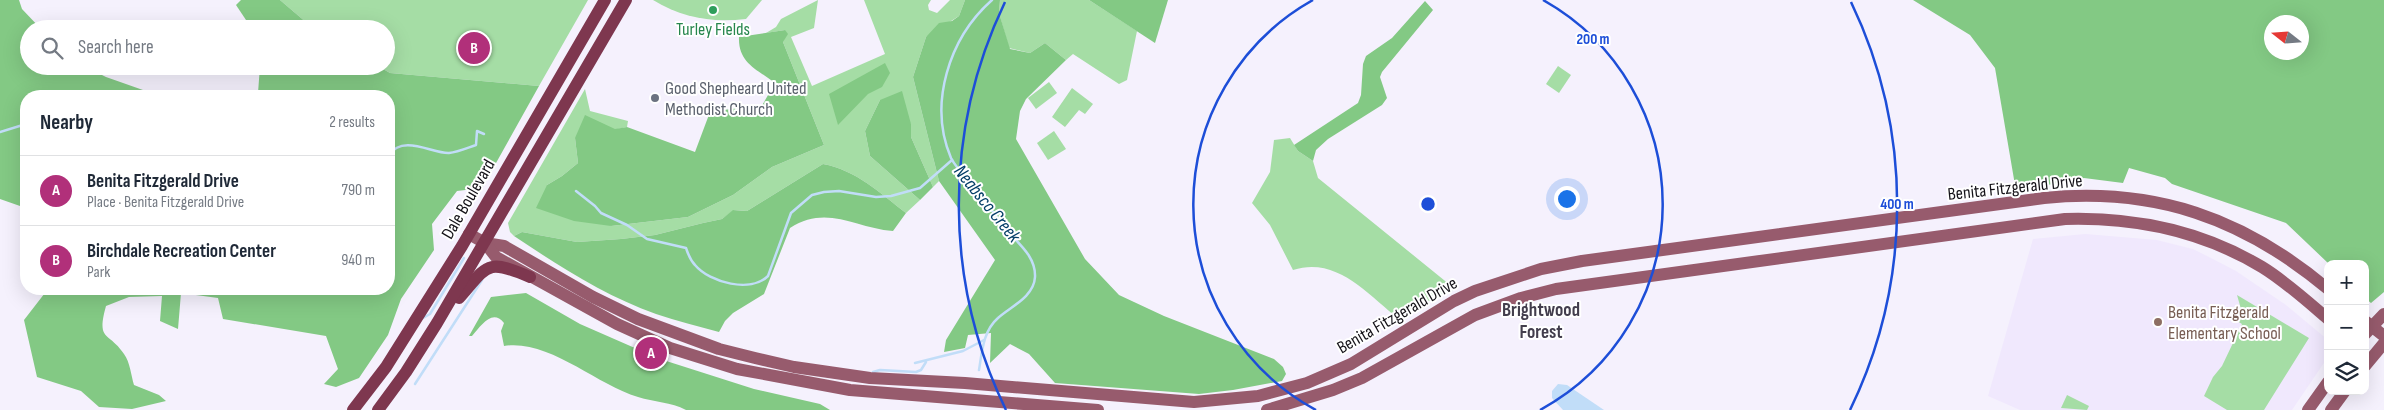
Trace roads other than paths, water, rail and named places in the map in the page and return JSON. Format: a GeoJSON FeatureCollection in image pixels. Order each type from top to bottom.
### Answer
{"type":"FeatureCollection","features":[{"type":"Feature","properties":{"kind":"main road","name":"Dale Boulevard"},"geometry":{"type":"LineString","coordinates":[[353,410],[386,367],[468,234],[604,0]]}},
{"type":"Feature","properties":{"kind":"main road","name":"Dale Boulevard"},"geometry":{"type":"LineString","coordinates":[[378,410],[406,372],[437,323],[626,0]]}},
{"type":"Feature","properties":{"kind":"main road","name":"Benita Fitzgerald Drive"},"geometry":{"type":"LineString","coordinates":[[468,234],[485,243],[504,246],[593,297],[638,318],[719,349],[754,358],[794,367],[870,378],[966,383],[1194,402],[1258,396],[1307,383],[1351,364],[1454,301],[1494,284],[1541,269],[1620,256],[2052,198],[2087,196],[2131,198],[2202,215],[2249,234],[2273,247],[2324,286]]}},
{"type":"Feature","properties":{"kind":"main road","name":"Benita Fitzgerald Drive"},"geometry":{"type":"LineString","coordinates":[[1267,410],[1333,390],[1362,378],[1475,315],[1521,298],[1556,290],[2065,219],[2112,219],[2133,222],[2171,229],[2201,239],[2263,268],[2324,316]]}},
{"type":"Feature","properties":{"kind":"main road","name":"Benita Fitzgerald Drive"},"geometry":{"type":"LineString","coordinates":[[485,243],[496,257],[580,306],[670,348],[737,370],[850,390],[1098,410]]}},
{"type":"Feature","properties":{"kind":"main road"},"geometry":{"type":"LineString","coordinates":[[437,323],[479,275],[488,268],[501,266],[530,277]]}},
{"type":"Feature","properties":{"kind":"main road"},"geometry":{"type":"LineString","coordinates":[[2369,326],[2384,314]]}},
{"type":"Feature","properties":{"kind":"main road"},"geometry":{"type":"LineString","coordinates":[[2369,328],[2384,336]]}},
{"type":"Feature","properties":{"kind":"main road"},"geometry":{"type":"LineString","coordinates":[[2369,356],[2384,343]]}},
{"type":"Feature","properties":{"kind":"main road"},"geometry":{"type":"LineString","coordinates":[[2308,410],[2324,388]]}},
{"type":"Feature","properties":{"kind":"main road"},"geometry":{"type":"LineString","coordinates":[[2331,410],[2342,395]]}},
{"type":"Feature","properties":{"kind":"water"},"geometry":{"type":"Polygon","coordinates":[[[1558,384],[1567,385],[1604,410],[1563,410],[1552,398],[1552,391],[1558,384]]]}},
{"type":"Feature","properties":{"kind":"waterway","name":"Neabsco Creek"},"geometry":{"type":"LineString","coordinates":[[979,370],[984,342],[989,329],[998,318],[1026,296],[1034,284],[1035,277],[1029,255],[1004,227],[956,166],[951,158],[944,137],[942,116],[943,94],[954,52],[964,33],[977,15],[992,0]]}},
{"type":"Feature","properties":{"kind":"waterway"},"geometry":{"type":"LineString","coordinates":[[0,132],[20,126]]}},
{"type":"Feature","properties":{"kind":"waterway"},"geometry":{"type":"LineString","coordinates":[[395,149],[410,145],[442,153],[456,152],[476,145],[477,131],[484,134]]}},
{"type":"Feature","properties":{"kind":"waterway"},"geometry":{"type":"LineString","coordinates":[[576,191],[601,213],[627,225],[647,239],[686,248],[694,263],[710,277],[731,284],[741,285],[752,284],[768,276],[791,213],[812,195],[839,191],[876,197],[891,196],[920,188],[952,160]]}},
{"type":"Feature","properties":{"kind":"waterway"},"geometry":{"type":"LineString","coordinates":[[423,318],[430,314],[464,258]]}},
{"type":"Feature","properties":{"kind":"waterway"},"geometry":{"type":"LineString","coordinates":[[415,384],[482,280]]}},
{"type":"Feature","properties":{"kind":"waterway"},"geometry":{"type":"LineString","coordinates":[[915,363],[963,351],[984,340]]}},
{"type":"Feature","properties":{"kind":"waterway"},"geometry":{"type":"LineString","coordinates":[[873,372],[880,370],[916,372],[921,370],[926,362]]}},
{"type":"Feature","properties":{"kind":"place","name":"Turley Fields"},"geometry":{"type":"Point","coordinates":[713,10]}},
{"type":"Feature","properties":{"kind":"place","name":"Birchdale Recreation Center"},"geometry":{"type":"Point","coordinates":[474,48]}},
{"type":"Feature","properties":{"kind":"place","name":"Good Shepheard United Methodist Church"},"geometry":{"type":"Point","coordinates":[655,98]}},
{"type":"Feature","properties":{"kind":"place","name":"Benita Fitzgerald Elementary School"},"geometry":{"type":"Point","coordinates":[2158,322]}},
{"type":"Feature","properties":{"kind":"place","name":"Benita Fitzgerald Drive"},"geometry":{"type":"Point","coordinates":[651,353]}},
{"type":"Feature","properties":{"kind":"district","name":"Brightwood Forest"},"geometry":{"type":"Point","coordinates":[1541,320]}}]}
